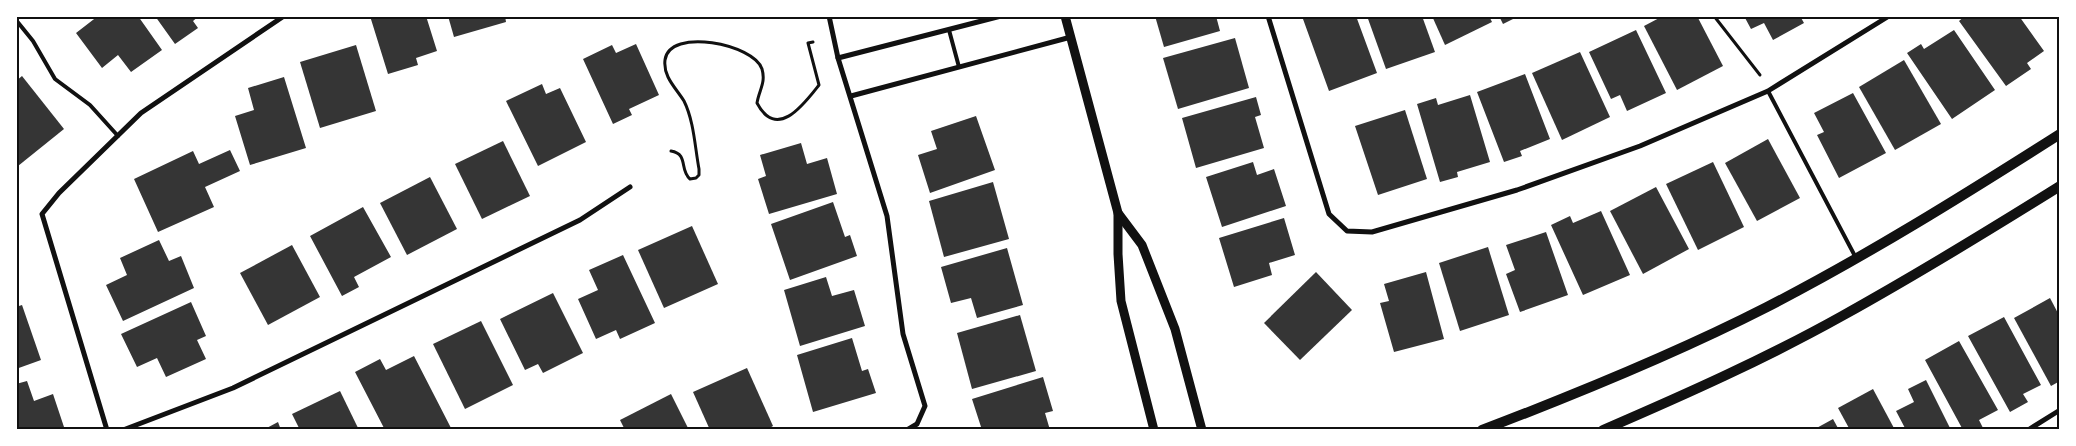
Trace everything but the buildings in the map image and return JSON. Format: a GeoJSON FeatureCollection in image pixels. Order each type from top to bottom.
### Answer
{"type":"FeatureCollection","features":[{"type":"Feature","properties":{"kind":"main road"},"geometry":{"type":"LineString","coordinates":[[1482,430],[1642,365],[1766,307],[1856,258],[1962,196],[2060,134]]}},
{"type":"Feature","properties":{"kind":"main road"},"geometry":{"type":"LineString","coordinates":[[1603,430],[1716,380],[1841,317],[1965,246],[2060,186]]}},
{"type":"Feature","properties":{"kind":"street"},"geometry":{"type":"LineString","coordinates":[[106,430],[42,214],[59,194],[141,113],[284,16]]}},
{"type":"Feature","properties":{"kind":"street"},"geometry":{"type":"LineString","coordinates":[[829,16],[838,58],[887,216],[903,334],[925,406],[917,424],[907,430]]}},
{"type":"Feature","properties":{"kind":"street"},"geometry":{"type":"LineString","coordinates":[[838,58],[1002,16]]}},
{"type":"Feature","properties":{"kind":"street"},"geometry":{"type":"LineString","coordinates":[[1065,16],[1118,213],[1121,301],[1154,430]]}},
{"type":"Feature","properties":{"kind":"street"},"geometry":{"type":"LineString","coordinates":[[1268,16],[1329,214],[1347,231],[1372,232],[1517,190],[1640,146],[1768,91],[1889,16]]}},
{"type":"Feature","properties":{"kind":"street"},"geometry":{"type":"LineString","coordinates":[[851,96],[1071,38]]}},
{"type":"Feature","properties":{"kind":"street"},"geometry":{"type":"LineString","coordinates":[[123,430],[242,384],[580,220],[630,187]]}},
{"type":"Feature","properties":{"kind":"street"},"geometry":{"type":"LineString","coordinates":[[1118,213],[1142,245],[1176,329],[1202,430]]}},
{"type":"Feature","properties":{"kind":"street"},"geometry":{"type":"LineString","coordinates":[[2028,430],[2060,410]]}},
{"type":"Feature","properties":{"kind":"lane"},"geometry":{"type":"LineString","coordinates":[[16,20],[33,41],[55,79],[94,109],[118,136]]}},
{"type":"Feature","properties":{"kind":"lane"},"geometry":{"type":"LineString","coordinates":[[949,30],[959,67]]}},
{"type":"Feature","properties":{"kind":"lane"},"geometry":{"type":"LineString","coordinates":[[1768,91],[1856,258]]}},
{"type":"Feature","properties":{"kind":"path"},"geometry":{"type":"LineString","coordinates":[[1714,16],[1760,75]]}},
{"type":"Feature","properties":{"kind":"path"},"geometry":{"type":"LineString","coordinates":[[670,151],[677,152],[682,156],[686,176],[690,179],[696,178],[699,175],[685,103],[667,76],[665,68],[667,53],[672,47],[690,41],[719,45],[748,53],[756,59],[761,68],[764,85],[757,103],[761,109],[774,118],[784,119],[799,110],[819,86],[808,43],[814,42]]}}]}
